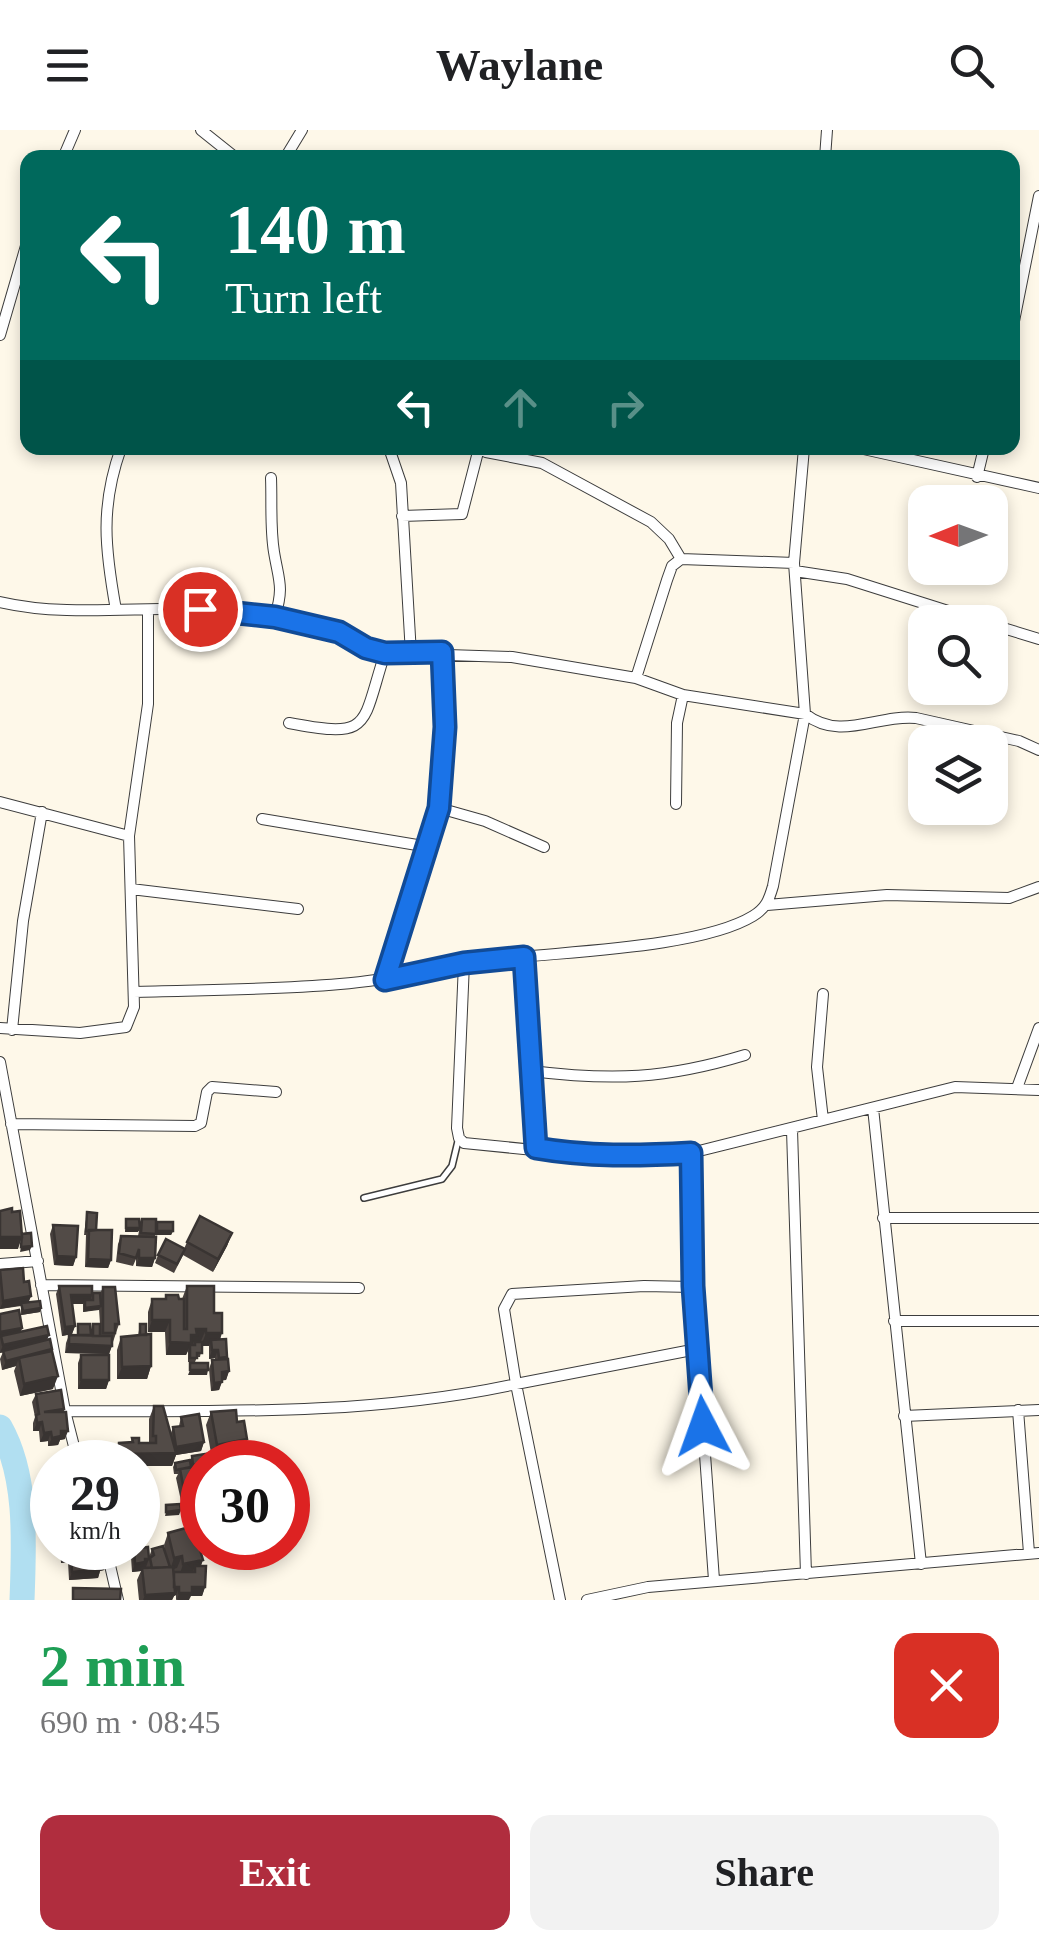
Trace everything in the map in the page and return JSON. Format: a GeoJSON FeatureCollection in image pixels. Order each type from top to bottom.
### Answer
{"type":"FeatureCollection","features":[{"type":"Feature","properties":{"kind":"street"},"geometry":{"type":"LineString","coordinates":[[200,130],[226,150]]}},
{"type":"Feature","properties":{"kind":"street"},"geometry":{"type":"LineString","coordinates":[[1020,296],[1039,196]]}},
{"type":"Feature","properties":{"kind":"street"},"geometry":{"type":"LineString","coordinates":[[0,335],[20,266]]}},
{"type":"Feature","properties":{"kind":"street"},"geometry":{"type":"LineString","coordinates":[[1020,268],[1026,270]]}},
{"type":"Feature","properties":{"kind":"street"},"geometry":{"type":"LineString","coordinates":[[116,610],[108,568],[105,513],[108,486],[119,455]]}},
{"type":"Feature","properties":{"kind":"street"},"geometry":{"type":"LineString","coordinates":[[391,455],[401,483],[411,654]]}},
{"type":"Feature","properties":{"kind":"street"},"geometry":{"type":"LineString","coordinates":[[402,516],[462,514],[478,455]]}},
{"type":"Feature","properties":{"kind":"street"},"geometry":{"type":"LineString","coordinates":[[501,455],[542,463],[651,522],[669,539],[680,559]]}},
{"type":"Feature","properties":{"kind":"street"},"geometry":{"type":"LineString","coordinates":[[134,992],[385,980],[464,963],[671,940],[751,918],[767,905],[774,886],[804,714],[794,567],[803,455]]}},
{"type":"Feature","properties":{"kind":"street"},"geometry":{"type":"LineString","coordinates":[[887,455],[1039,488]]}},
{"type":"Feature","properties":{"kind":"street"},"geometry":{"type":"LineString","coordinates":[[977,477],[982,455]]}},
{"type":"Feature","properties":{"kind":"street"},"geometry":{"type":"LineString","coordinates":[[272,478],[274,552],[281,576],[275,617]]}},
{"type":"Feature","properties":{"kind":"street"},"geometry":{"type":"LineString","coordinates":[[636,678],[672,566],[680,559],[794,567],[848,579],[928,605]]}},
{"type":"Feature","properties":{"kind":"street"},"geometry":{"type":"LineString","coordinates":[[0,602],[65,610],[200,609],[275,617],[339,632],[366,648],[385,653],[512,657],[636,678],[683,694],[804,714],[816,723],[845,728],[904,716],[1019,740],[1039,750]]}},
{"type":"Feature","properties":{"kind":"street"},"geometry":{"type":"LineString","coordinates":[[42,812],[6,1029],[80,1033],[126,1027],[131,1020],[134,992],[129,836],[148,704],[148,610]]}},
{"type":"Feature","properties":{"kind":"street"},"geometry":{"type":"LineString","coordinates":[[1008,630],[1039,638]]}},
{"type":"Feature","properties":{"kind":"street"},"geometry":{"type":"LineString","coordinates":[[385,980],[439,808],[445,727],[442,652]]}},
{"type":"Feature","properties":{"kind":"street"},"geometry":{"type":"LineString","coordinates":[[289,723],[352,730],[362,721],[385,653]]}},
{"type":"Feature","properties":{"kind":"street"},"geometry":{"type":"LineString","coordinates":[[676,804],[677,723],[683,694]]}},
{"type":"Feature","properties":{"kind":"street"},"geometry":{"type":"LineString","coordinates":[[0,802],[129,836]]}},
{"type":"Feature","properties":{"kind":"street"},"geometry":{"type":"LineString","coordinates":[[439,808],[485,820],[544,847]]}},
{"type":"Feature","properties":{"kind":"street"},"geometry":{"type":"LineString","coordinates":[[262,819],[429,847]]}},
{"type":"Feature","properties":{"kind":"street"},"geometry":{"type":"LineString","coordinates":[[767,905],[888,895],[1009,898],[1039,887]]}},
{"type":"Feature","properties":{"kind":"street"},"geometry":{"type":"LineString","coordinates":[[130,889],[298,908]]}},
{"type":"Feature","properties":{"kind":"street"},"geometry":{"type":"LineString","coordinates":[[524,957],[536,1148]]}},
{"type":"Feature","properties":{"kind":"street"},"geometry":{"type":"LineString","coordinates":[[464,963],[458,1138],[464,1143],[574,1154],[691,1153],[955,1087],[1039,1090]]}},
{"type":"Feature","properties":{"kind":"street"},"geometry":{"type":"LineString","coordinates":[[823,994],[816,1067],[823,1120]]}},
{"type":"Feature","properties":{"kind":"street"},"geometry":{"type":"LineString","coordinates":[[1017,1088],[1039,1028]]}},
{"type":"Feature","properties":{"kind":"street"},"geometry":{"type":"LineString","coordinates":[[531,1070],[625,1078],[694,1070],[744,1055]]}},
{"type":"Feature","properties":{"kind":"street"},"geometry":{"type":"LineString","coordinates":[[0,1062],[72,1440]]}},
{"type":"Feature","properties":{"kind":"street"},"geometry":{"type":"LineString","coordinates":[[11,1124],[195,1126],[200,1123],[207,1092],[212,1088],[276,1092]]}},
{"type":"Feature","properties":{"kind":"street"},"geometry":{"type":"LineString","coordinates":[[873,1108],[921,1564]]}},
{"type":"Feature","properties":{"kind":"street"},"geometry":{"type":"LineString","coordinates":[[792,1130],[806,1574]]}},
{"type":"Feature","properties":{"kind":"street"},"geometry":{"type":"LineString","coordinates":[[691,1153],[693,1286],[714,1580]]}},
{"type":"Feature","properties":{"kind":"street"},"geometry":{"type":"LineString","coordinates":[[882,1218],[1039,1218]]}},
{"type":"Feature","properties":{"kind":"street"},"geometry":{"type":"LineString","coordinates":[[0,1264],[38,1261]]}},
{"type":"Feature","properties":{"kind":"street"},"geometry":{"type":"LineString","coordinates":[[41,1285],[358,1288]]}},
{"type":"Feature","properties":{"kind":"street"},"geometry":{"type":"LineString","coordinates":[[560,1600],[504,1309],[512,1294],[693,1286]]}},
{"type":"Feature","properties":{"kind":"street"},"geometry":{"type":"LineString","coordinates":[[894,1320],[1039,1321]]}},
{"type":"Feature","properties":{"kind":"street"},"geometry":{"type":"LineString","coordinates":[[65,1411],[248,1411],[391,1405],[452,1398],[698,1349]]}},
{"type":"Feature","properties":{"kind":"street"},"geometry":{"type":"LineString","coordinates":[[587,1600],[648,1587],[714,1580],[1034,1553],[1018,1410]]}},
{"type":"Feature","properties":{"kind":"street"},"geometry":{"type":"LineString","coordinates":[[904,1416],[1039,1410]]}},
{"type":"Feature","properties":{"kind":"street"},"geometry":{"type":"LineString","coordinates":[[111,1570],[118,1600]]}},
{"type":"Feature","properties":{"kind":"lane"},"geometry":{"type":"LineString","coordinates":[[364,1198],[442,1178],[452,1166],[458,1138]]}},
{"type":"Feature","properties":{"kind":"building"},"geometry":{"type":"Polygon","coordinates":[[[12,1208],[12,1212],[20,1211],[22,1237],[0,1237],[0,1211],[12,1208]]]}},
{"type":"Feature","properties":{"kind":"building"},"geometry":{"type":"Polygon","coordinates":[[[87,1212],[97,1213],[96,1230],[86,1231],[87,1212]]]}},
{"type":"Feature","properties":{"kind":"building"},"geometry":{"type":"Polygon","coordinates":[[[200,1216],[232,1233],[218,1259],[187,1242],[200,1216]]]}},
{"type":"Feature","properties":{"kind":"building"},"geometry":{"type":"Polygon","coordinates":[[[126,1219],[139,1219],[140,1228],[126,1228],[126,1219]]]}},
{"type":"Feature","properties":{"kind":"building"},"geometry":{"type":"Polygon","coordinates":[[[142,1219],[156,1219],[156,1234],[141,1233],[142,1219]]]}},
{"type":"Feature","properties":{"kind":"building"},"geometry":{"type":"Polygon","coordinates":[[[157,1222],[173,1222],[173,1231],[157,1231],[157,1222]]]}},
{"type":"Feature","properties":{"kind":"building"},"geometry":{"type":"Polygon","coordinates":[[[53,1225],[78,1226],[76,1257],[57,1256],[53,1225]]]}},
{"type":"Feature","properties":{"kind":"building"},"geometry":{"type":"Polygon","coordinates":[[[89,1230],[112,1230],[111,1260],[88,1259],[89,1230]]]}},
{"type":"Feature","properties":{"kind":"building"},"geometry":{"type":"Polygon","coordinates":[[[31,1233],[32,1246],[21,1247],[22,1234],[31,1233]]]}},
{"type":"Feature","properties":{"kind":"building"},"geometry":{"type":"Polygon","coordinates":[[[121,1236],[156,1237],[155,1258],[139,1258],[139,1249],[136,1258],[119,1253],[121,1236]]]}},
{"type":"Feature","properties":{"kind":"building"},"geometry":{"type":"Polygon","coordinates":[[[166,1239],[185,1249],[177,1264],[158,1255],[166,1239]]]}},
{"type":"Feature","properties":{"kind":"building"},"geometry":{"type":"Polygon","coordinates":[[[23,1268],[31,1296],[3,1301],[0,1270],[23,1268]]]}},
{"type":"Feature","properties":{"kind":"building"},"geometry":{"type":"Polygon","coordinates":[[[59,1286],[92,1286],[92,1295],[71,1295],[75,1326],[65,1327],[59,1286]]]}},
{"type":"Feature","properties":{"kind":"building"},"geometry":{"type":"Polygon","coordinates":[[[187,1286],[214,1286],[214,1313],[222,1313],[222,1333],[196,1329],[191,1343],[170,1342],[170,1320],[152,1320],[152,1299],[178,1295],[184,1299],[187,1329],[187,1286]]]}},
{"type":"Feature","properties":{"kind":"building"},"geometry":{"type":"Polygon","coordinates":[[[103,1287],[115,1287],[119,1324],[115,1324],[115,1333],[103,1333],[103,1287]]]}},
{"type":"Feature","properties":{"kind":"building"},"geometry":{"type":"Polygon","coordinates":[[[93,1293],[100,1293],[101,1306],[85,1308],[85,1300],[93,1300],[93,1293]]]}},
{"type":"Feature","properties":{"kind":"building"},"geometry":{"type":"Polygon","coordinates":[[[40,1301],[41,1308],[23,1311],[21,1303],[40,1301]]]}},
{"type":"Feature","properties":{"kind":"building"},"geometry":{"type":"Polygon","coordinates":[[[19,1310],[22,1328],[0,1332],[0,1314],[19,1310]]]}},
{"type":"Feature","properties":{"kind":"building"},"geometry":{"type":"Polygon","coordinates":[[[78,1324],[90,1324],[91,1335],[78,1335],[78,1324]]]}},
{"type":"Feature","properties":{"kind":"building"},"geometry":{"type":"Polygon","coordinates":[[[93,1324],[100,1324],[100,1336],[93,1336],[93,1324]]]}},
{"type":"Feature","properties":{"kind":"building"},"geometry":{"type":"Polygon","coordinates":[[[140,1324],[146,1324],[146,1335],[140,1335],[140,1324]]]}},
{"type":"Feature","properties":{"kind":"building"},"geometry":{"type":"Polygon","coordinates":[[[47,1326],[49,1335],[3,1345],[1,1336],[47,1326]]]}},
{"type":"Feature","properties":{"kind":"building"},"geometry":{"type":"Polygon","coordinates":[[[151,1334],[151,1366],[122,1367],[121,1337],[151,1334]]]}},
{"type":"Feature","properties":{"kind":"building"},"geometry":{"type":"Polygon","coordinates":[[[69,1335],[112,1336],[112,1346],[69,1344],[69,1335]]]}},
{"type":"Feature","properties":{"kind":"building"},"geometry":{"type":"Polygon","coordinates":[[[50,1339],[52,1349],[6,1361],[3,1351],[50,1339]]]}},
{"type":"Feature","properties":{"kind":"building"},"geometry":{"type":"Polygon","coordinates":[[[226,1339],[227,1357],[219,1358],[218,1350],[212,1350],[211,1340],[226,1339]]]}},
{"type":"Feature","properties":{"kind":"building"},"geometry":{"type":"Polygon","coordinates":[[[202,1342],[202,1353],[190,1358],[190,1345],[202,1342]]]}},
{"type":"Feature","properties":{"kind":"building"},"geometry":{"type":"Polygon","coordinates":[[[52,1351],[58,1376],[24,1384],[19,1358],[52,1351]]]}},
{"type":"Feature","properties":{"kind":"building"},"geometry":{"type":"Polygon","coordinates":[[[81,1355],[109,1355],[109,1380],[81,1380],[81,1355]]]}},
{"type":"Feature","properties":{"kind":"building"},"geometry":{"type":"Polygon","coordinates":[[[228,1359],[229,1371],[222,1372],[222,1382],[214,1383],[212,1360],[228,1359]]]}},
{"type":"Feature","properties":{"kind":"building"},"geometry":{"type":"Polygon","coordinates":[[[190,1363],[208,1363],[208,1370],[190,1370],[190,1363]]]}},
{"type":"Feature","properties":{"kind":"building"},"geometry":{"type":"Polygon","coordinates":[[[61,1390],[64,1409],[44,1412],[66,1412],[68,1431],[52,1438],[51,1432],[44,1433],[42,1422],[37,1423],[36,1394],[61,1390]]]}},
{"type":"Feature","properties":{"kind":"building"},"geometry":{"type":"Polygon","coordinates":[[[154,1406],[163,1406],[176,1453],[160,1453],[160,1440],[153,1436],[154,1406]]]}},
{"type":"Feature","properties":{"kind":"building"},"geometry":{"type":"Polygon","coordinates":[[[236,1410],[237,1422],[244,1421],[247,1439],[216,1440],[211,1412],[236,1410]]]}},
{"type":"Feature","properties":{"kind":"building"},"geometry":{"type":"Polygon","coordinates":[[[199,1414],[204,1440],[180,1440],[180,1446],[176,1447],[173,1427],[183,1426],[181,1417],[199,1414]]]}},
{"type":"Feature","properties":{"kind":"building"},"geometry":{"type":"Polygon","coordinates":[[[180,1504],[180,1510],[166,1512],[166,1505],[180,1504]]]}},
{"type":"Feature","properties":{"kind":"building"},"geometry":{"type":"Polygon","coordinates":[[[180,1530],[180,1556],[174,1558],[168,1533],[180,1530]]]}},
{"type":"Feature","properties":{"kind":"building"},"geometry":{"type":"Polygon","coordinates":[[[163,1546],[170,1567],[160,1568],[163,1546]]]}},
{"type":"Feature","properties":{"kind":"building"},"geometry":{"type":"Polygon","coordinates":[[[173,1567],[175,1593],[145,1595],[142,1570],[173,1567]]]}},
{"type":"Feature","properties":{"kind":"building"},"geometry":{"type":"Polygon","coordinates":[[[206,1570],[205,1587],[179,1593],[179,1587],[174,1587],[174,1572],[206,1570]]]}},
{"type":"Feature","properties":{"kind":"building"},"geometry":{"type":"Polygon","coordinates":[[[73,1588],[121,1589],[120,1600],[73,1600],[73,1588]]]}},
{"type":"Feature","properties":{"kind":"waterway"},"geometry":{"type":"LineString","coordinates":[[0,1427],[20,1489],[22,1600]]}},
{"type":"Feature","properties":{"kind":"route"},"geometry":{"type":"LineString","coordinates":[[200,609],[275,617],[339,632],[366,648],[385,653],[442,652],[445,727],[439,808],[385,980],[464,963],[524,957],[536,1148],[630,1156],[691,1153],[693,1286],[703,1426]]}}]}
